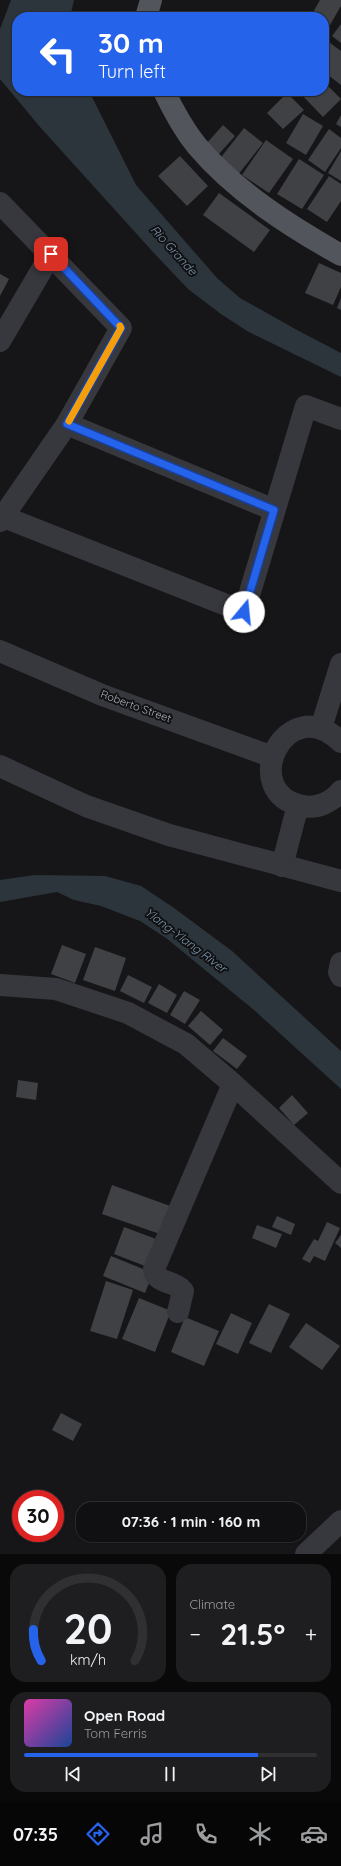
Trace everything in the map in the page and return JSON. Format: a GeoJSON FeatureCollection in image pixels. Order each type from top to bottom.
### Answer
{"type":"FeatureCollection","features":[{"type":"Feature","properties":{"kind":"main road"},"geometry":{"type":"LineString","coordinates":[[147,12],[151,0]]}},
{"type":"Feature","properties":{"kind":"main road"},"geometry":{"type":"LineString","coordinates":[[167,96],[178,118],[196,144],[216,167],[250,196],[285,221],[341,255]]}},
{"type":"Feature","properties":{"kind":"street"},"geometry":{"type":"LineString","coordinates":[[0,204],[51,254],[121,328],[67,424],[2,519],[244,612],[306,406],[341,419]]}},
{"type":"Feature","properties":{"kind":"street"},"geometry":{"type":"LineString","coordinates":[[0,341],[51,254]]}},
{"type":"Feature","properties":{"kind":"street"},"geometry":{"type":"LineString","coordinates":[[67,424],[274,510]]}},
{"type":"Feature","properties":{"kind":"street","name":"Roberto Street"},"geometry":{"type":"LineString","coordinates":[[0,651],[102,695],[273,757]]}},
{"type":"Feature","properties":{"kind":"street"},"geometry":{"type":"LineString","coordinates":[[321,728],[341,664]]}},
{"type":"Feature","properties":{"kind":"street"},"geometry":{"type":"LineString","coordinates":[[341,742],[321,728],[303,728],[294,730],[280,741],[275,749],[270,766],[271,774],[277,790],[290,801],[298,805],[307,807],[325,803],[334,799],[341,791]]}},
{"type":"Feature","properties":{"kind":"street"},"geometry":{"type":"LineString","coordinates":[[0,766],[86,806],[169,835],[282,866],[341,880]]}},
{"type":"Feature","properties":{"kind":"street"},"geometry":{"type":"LineString","coordinates":[[282,866],[298,805]]}},
{"type":"Feature","properties":{"kind":"street"},"geometry":{"type":"LineString","coordinates":[[341,963],[339,972],[341,976]]}},
{"type":"Feature","properties":{"kind":"street"},"geometry":{"type":"LineString","coordinates":[[0,985],[56,989],[128,1013],[186,1044],[233,1084],[341,1183]]}},
{"type":"Feature","properties":{"kind":"street"},"geometry":{"type":"LineString","coordinates":[[178,1312],[183,1291],[179,1286],[157,1277],[154,1274],[154,1269],[233,1084]]}},
{"type":"Feature","properties":{"kind":"street"},"geometry":{"type":"LineString","coordinates":[[306,1554],[341,1521]]}},
{"type":"Feature","properties":{"kind":"water"},"geometry":{"type":"Polygon","coordinates":[[[11,0],[74,0],[71,12],[12,12],[12,93],[0,79],[0,29],[11,0]]]}},
{"type":"Feature","properties":{"kind":"water","name":"Rio Grande"},"geometry":{"type":"Polygon","coordinates":[[[14,96],[92,96],[136,185],[217,278],[240,298],[341,353],[341,377],[247,331],[221,314],[188,289],[40,127],[14,96]]]}},
{"type":"Feature","properties":{"kind":"water","name":"Ylang-Ylang River"},"geometry":{"type":"Polygon","coordinates":[[[35,875],[105,876],[141,886],[174,908],[232,951],[341,1051],[341,1089],[254,1010],[166,938],[140,921],[101,906],[74,900],[57,892],[0,902],[0,880],[35,875]]]}},
{"type":"Feature","properties":{"kind":"building"},"geometry":{"type":"Polygon","coordinates":[[[320,0],[341,0],[341,6],[330,25],[329,12],[313,12],[320,0]]]}},
{"type":"Feature","properties":{"kind":"building"},"geometry":{"type":"Polygon","coordinates":[[[341,24],[341,43],[332,36],[341,24]]]}},
{"type":"Feature","properties":{"kind":"building"},"geometry":{"type":"Polygon","coordinates":[[[329,42],[341,51],[341,85],[329,76],[329,42]]]}},
{"type":"Feature","properties":{"kind":"building"},"geometry":{"type":"Polygon","coordinates":[[[329,87],[341,99],[323,117],[303,96],[329,96],[329,87]]]}},
{"type":"Feature","properties":{"kind":"building"},"geometry":{"type":"Polygon","coordinates":[[[284,96],[290,96],[304,110],[283,129],[267,113],[284,96]]]}},
{"type":"Feature","properties":{"kind":"building"},"geometry":{"type":"Polygon","coordinates":[[[303,114],[323,126],[306,155],[286,143],[303,114]]]}},
{"type":"Feature","properties":{"kind":"building"},"geometry":{"type":"Polygon","coordinates":[[[341,115],[341,127],[336,124],[341,115]]]}},
{"type":"Feature","properties":{"kind":"building"},"geometry":{"type":"Polygon","coordinates":[[[223,125],[235,136],[218,155],[206,144],[223,125]]]}},
{"type":"Feature","properties":{"kind":"building"},"geometry":{"type":"Polygon","coordinates":[[[244,128],[263,143],[237,176],[218,161],[244,128]]]}},
{"type":"Feature","properties":{"kind":"building"},"geometry":{"type":"Polygon","coordinates":[[[329,129],[341,138],[341,148],[325,172],[308,160],[329,129]]]}},
{"type":"Feature","properties":{"kind":"building"},"geometry":{"type":"Polygon","coordinates":[[[266,140],[293,159],[269,193],[242,175],[266,140]]]}},
{"type":"Feature","properties":{"kind":"building"},"geometry":{"type":"Polygon","coordinates":[[[341,151],[341,181],[328,173],[341,151]]]}},
{"type":"Feature","properties":{"kind":"building"},"geometry":{"type":"Polygon","coordinates":[[[180,156],[208,186],[187,206],[158,176],[180,156]]]}},
{"type":"Feature","properties":{"kind":"building"},"geometry":{"type":"Polygon","coordinates":[[[299,159],[324,175],[302,209],[277,194],[299,159]]]}},
{"type":"Feature","properties":{"kind":"building"},"geometry":{"type":"Polygon","coordinates":[[[329,176],[341,184],[341,201],[327,222],[307,209],[329,176]]]}},
{"type":"Feature","properties":{"kind":"building"},"geometry":{"type":"Polygon","coordinates":[[[219,193],[270,230],[254,252],[203,215],[219,193]]]}},
{"type":"Feature","properties":{"kind":"building"},"geometry":{"type":"Polygon","coordinates":[[[319,263],[341,273],[341,287],[333,305],[305,293],[319,263]]]}},
{"type":"Feature","properties":{"kind":"building"},"geometry":{"type":"Polygon","coordinates":[[[0,274],[9,279],[0,296],[0,274]]]}},
{"type":"Feature","properties":{"kind":"building"},"geometry":{"type":"Polygon","coordinates":[[[341,298],[341,310],[337,308],[341,298]]]}},
{"type":"Feature","properties":{"kind":"building"},"geometry":{"type":"Polygon","coordinates":[[[62,945],[86,954],[75,983],[51,974],[62,945]]]}},
{"type":"Feature","properties":{"kind":"building"},"geometry":{"type":"Polygon","coordinates":[[[95,947],[126,958],[115,991],[83,980],[95,947]]]}},
{"type":"Feature","properties":{"kind":"building"},"geometry":{"type":"Polygon","coordinates":[[[128,975],[152,987],[144,1003],[120,991],[128,975]]]}},
{"type":"Feature","properties":{"kind":"building"},"geometry":{"type":"Polygon","coordinates":[[[159,984],[177,995],[167,1013],[148,1003],[159,984]]]}},
{"type":"Feature","properties":{"kind":"building"},"geometry":{"type":"Polygon","coordinates":[[[184,991],[200,1000],[185,1024],[170,1015],[184,991]]]}},
{"type":"Feature","properties":{"kind":"building"},"geometry":{"type":"Polygon","coordinates":[[[201,1011],[223,1030],[210,1045],[188,1026],[201,1011]]]}},
{"type":"Feature","properties":{"kind":"building"},"geometry":{"type":"Polygon","coordinates":[[[223,1038],[247,1056],[237,1069],[213,1051],[223,1038]]]}},
{"type":"Feature","properties":{"kind":"building"},"geometry":{"type":"Polygon","coordinates":[[[18,1080],[38,1083],[36,1100],[16,1097],[18,1080]]]}},
{"type":"Feature","properties":{"kind":"building"},"geometry":{"type":"Polygon","coordinates":[[[292,1095],[308,1113],[294,1125],[279,1108],[292,1095]]]}},
{"type":"Feature","properties":{"kind":"building"},"geometry":{"type":"Polygon","coordinates":[[[112,1185],[173,1207],[163,1235],[102,1214],[112,1185]]]}},
{"type":"Feature","properties":{"kind":"building"},"geometry":{"type":"Polygon","coordinates":[[[277,1216],[295,1224],[291,1235],[272,1227],[277,1216]]]}},
{"type":"Feature","properties":{"kind":"building"},"geometry":{"type":"Polygon","coordinates":[[[327,1222],[340,1228],[325,1261],[314,1256],[310,1263],[302,1259],[314,1239],[318,1241],[327,1222]]]}},
{"type":"Feature","properties":{"kind":"building"},"geometry":{"type":"Polygon","coordinates":[[[257,1225],[282,1234],[276,1248],[252,1238],[257,1225]]]}},
{"type":"Feature","properties":{"kind":"building"},"geometry":{"type":"Polygon","coordinates":[[[124,1227],[156,1239],[145,1266],[114,1254],[124,1227]]]}},
{"type":"Feature","properties":{"kind":"building"},"geometry":{"type":"Polygon","coordinates":[[[341,1235],[341,1248],[335,1243],[341,1235]]]}},
{"type":"Feature","properties":{"kind":"building"},"geometry":{"type":"Polygon","coordinates":[[[111,1256],[153,1273],[145,1293],[103,1276],[111,1256]]]}},
{"type":"Feature","properties":{"kind":"building"},"geometry":{"type":"Polygon","coordinates":[[[106,1281],[133,1290],[117,1339],[90,1331],[106,1281]]]}},
{"type":"Feature","properties":{"kind":"building"},"geometry":{"type":"Polygon","coordinates":[[[139,1298],[171,1311],[155,1352],[122,1339],[139,1298]]]}},
{"type":"Feature","properties":{"kind":"building"},"geometry":{"type":"Polygon","coordinates":[[[269,1304],[290,1314],[271,1353],[249,1343],[269,1304]]]}},
{"type":"Feature","properties":{"kind":"building"},"geometry":{"type":"Polygon","coordinates":[[[231,1313],[252,1323],[238,1354],[216,1344],[231,1313]]]}},
{"type":"Feature","properties":{"kind":"building"},"geometry":{"type":"Polygon","coordinates":[[[185,1317],[219,1331],[204,1366],[171,1352],[185,1317]]]}},
{"type":"Feature","properties":{"kind":"building"},"geometry":{"type":"Polygon","coordinates":[[[306,1323],[340,1346],[322,1370],[289,1347],[306,1323]]]}},
{"type":"Feature","properties":{"kind":"building"},"geometry":{"type":"Polygon","coordinates":[[[61,1413],[82,1424],[73,1441],[52,1430],[61,1413]]]}},
{"type":"Feature","properties":{"kind":"slow traffic"},"geometry":{"type":"LineString","coordinates":[[69,421],[121,328],[120,326]]}},
{"type":"Feature","properties":{"kind":"route"},"geometry":{"type":"LineString","coordinates":[[51,254],[121,328],[67,424],[274,510],[244,612]]}}]}
